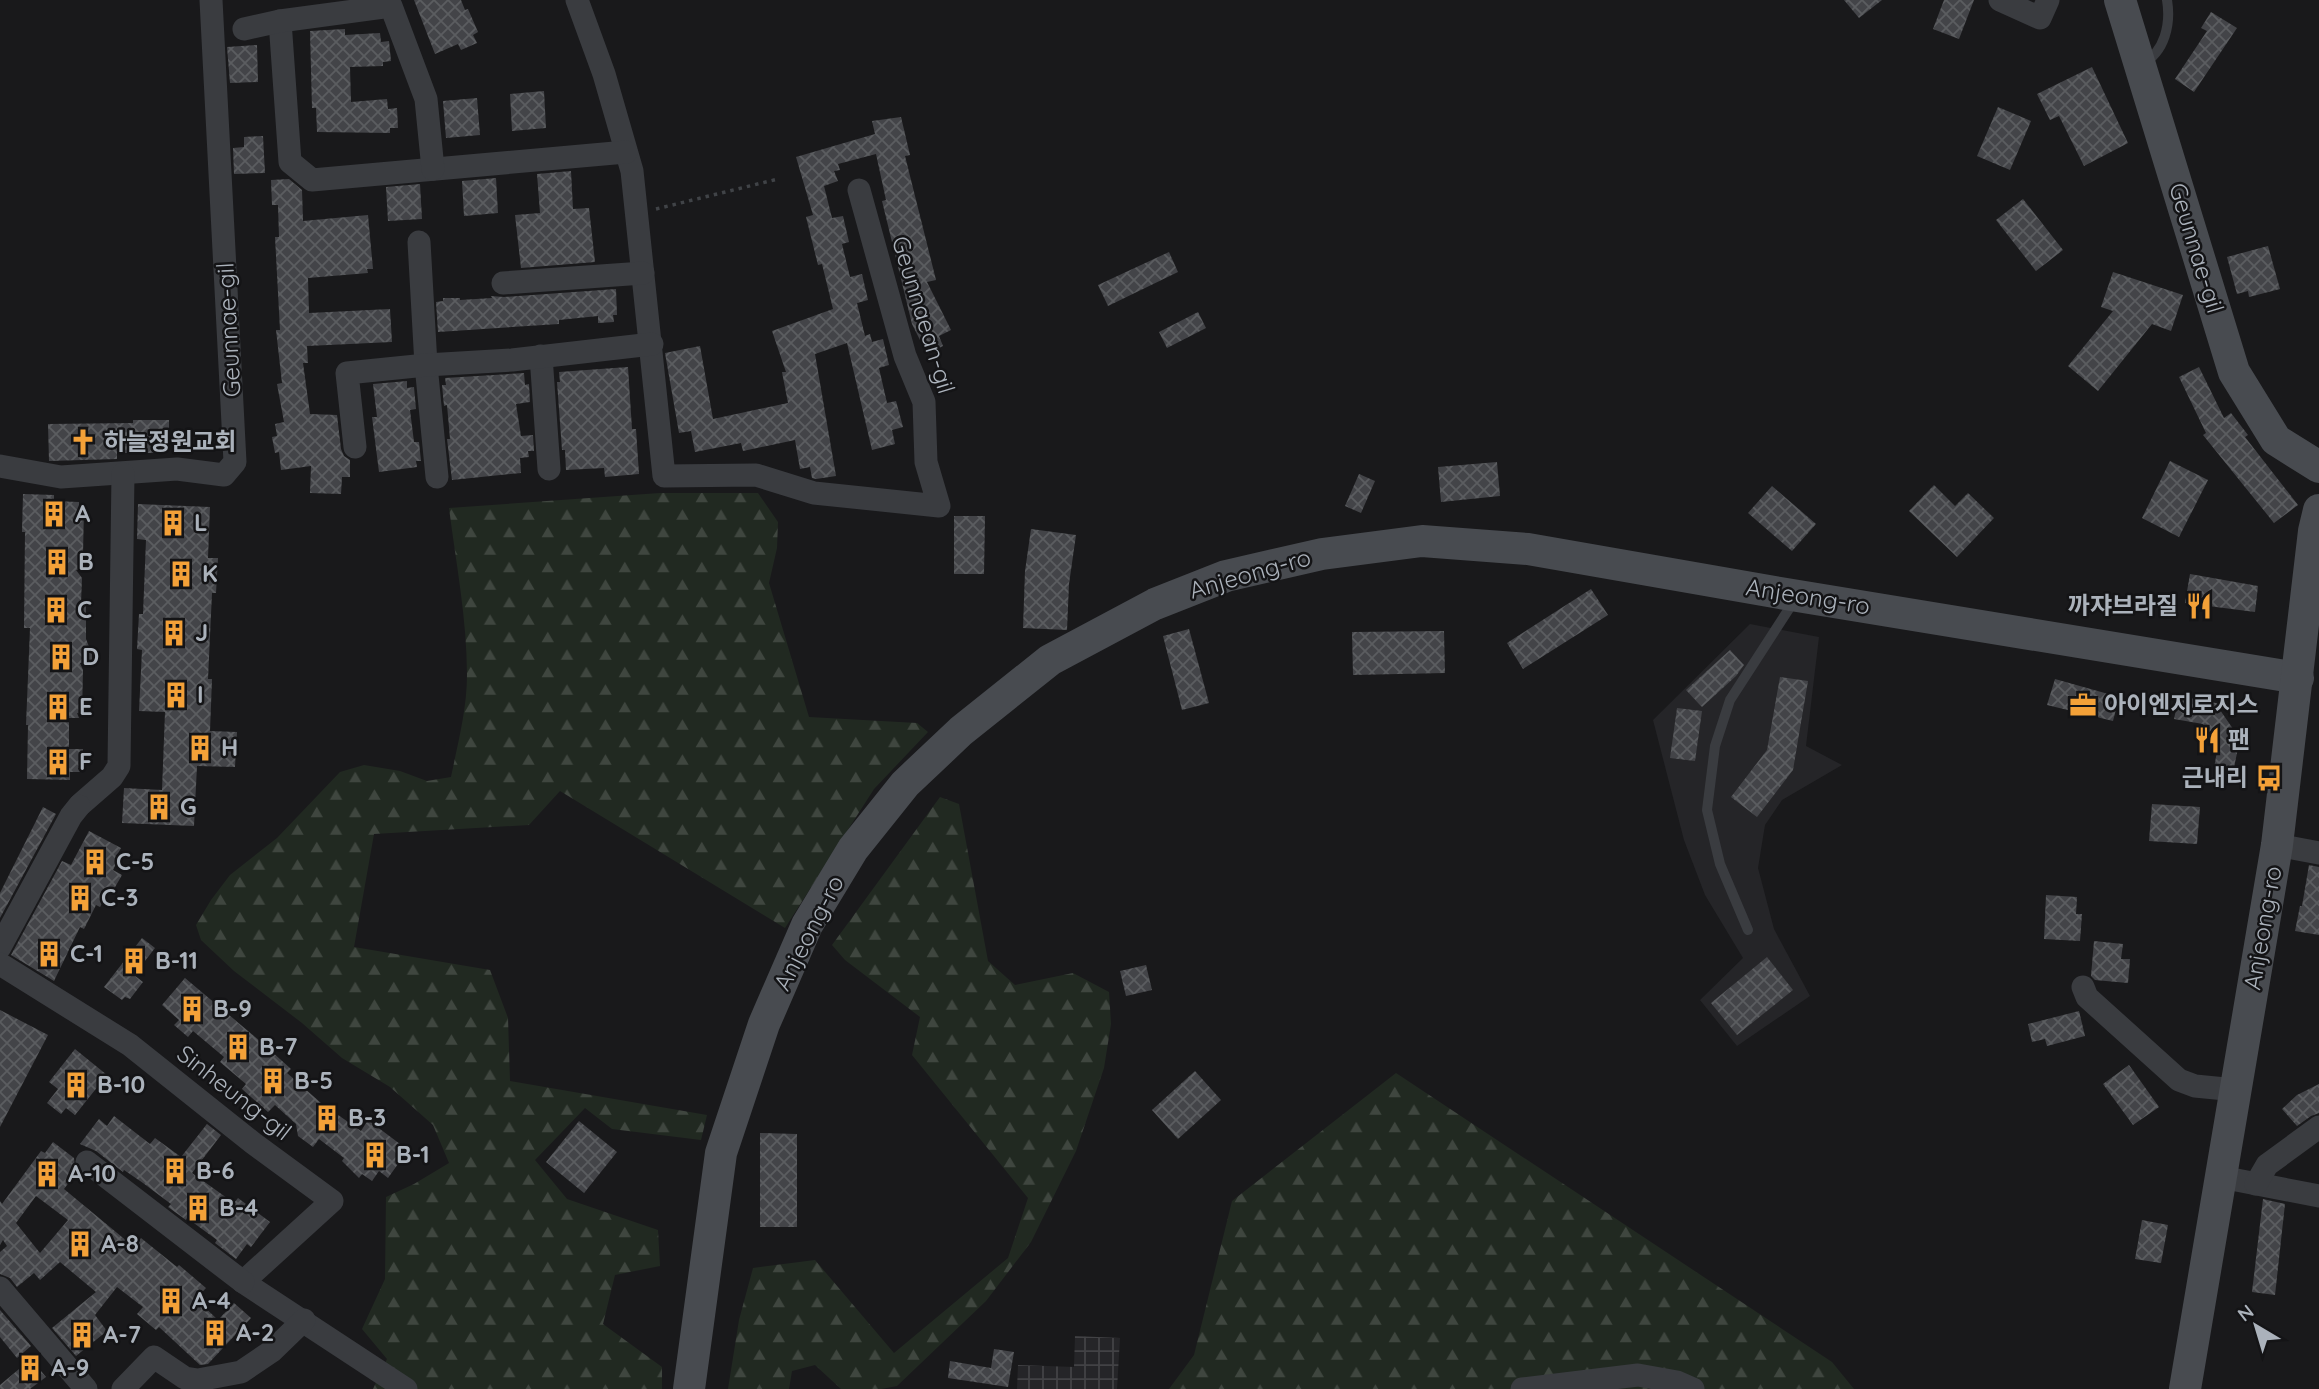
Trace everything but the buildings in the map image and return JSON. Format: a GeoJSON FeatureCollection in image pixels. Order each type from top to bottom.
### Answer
{"type":"FeatureCollection","features":[{"type":"Feature","properties":{"kind":"street","name":"Geunnae-gil"},"geometry":{"type":"LineString","coordinates":[[1,460],[61,477],[177,469],[224,475],[236,462],[211,0]]}},
{"type":"Feature","properties":{"kind":"street","name":"Geunnaean-gil"},"geometry":{"type":"LineString","coordinates":[[577,0],[604,74],[632,171],[664,476],[756,474],[814,493],[939,506],[926,462],[924,402],[905,356],[859,190]]}},
{"type":"Feature","properties":{"kind":"street"},"geometry":{"type":"LineString","coordinates":[[2000,0],[2040,18],[2048,0]]}},
{"type":"Feature","properties":{"kind":"street","name":"Geunnae-gil"},"geometry":{"type":"LineString","coordinates":[[2120,0],[2234,372],[2276,440],[2319,467]]}},
{"type":"Feature","properties":{"kind":"street"},"geometry":{"type":"LineString","coordinates":[[244,29],[280,21],[391,6],[426,99],[433,169]]}},
{"type":"Feature","properties":{"kind":"street"},"geometry":{"type":"LineString","coordinates":[[280,21],[290,162],[312,180],[626,152]]}},
{"type":"Feature","properties":{"kind":"street"},"geometry":{"type":"LineString","coordinates":[[419,242],[426,365],[437,477]]}},
{"type":"Feature","properties":{"kind":"street"},"geometry":{"type":"LineString","coordinates":[[503,282],[643,272]]}},
{"type":"Feature","properties":{"kind":"street"},"geometry":{"type":"LineString","coordinates":[[355,447],[347,373],[652,344]]}},
{"type":"Feature","properties":{"kind":"street"},"geometry":{"type":"LineString","coordinates":[[541,356],[550,469]]}},
{"type":"Feature","properties":{"kind":"street"},"geometry":{"type":"LineString","coordinates":[[0,947],[71,816],[112,777],[119,766],[123,474]]}},
{"type":"Feature","properties":{"kind":"street","name":"Anjeong-ro"},"geometry":{"type":"LineString","coordinates":[[2185,1389],[2277,845],[2309,680],[2317,527]]}},
{"type":"Feature","properties":{"kind":"street","name":"Anjeong-ro"},"geometry":{"type":"LineString","coordinates":[[689,1389],[722,1153],[764,1024],[807,925],[853,849],[905,784],[961,731],[1050,660],[1155,604],[1226,576],[1322,554],[1422,541],[1528,549],[2309,680]]}},
{"type":"Feature","properties":{"kind":"street"},"geometry":{"type":"LineString","coordinates":[[2277,845],[2319,853]]}},
{"type":"Feature","properties":{"kind":"street","name":"Sinheung-gil"},"geometry":{"type":"LineString","coordinates":[[0,964],[130,1045],[253,1143],[332,1201],[243,1282]]}},
{"type":"Feature","properties":{"kind":"street"},"geometry":{"type":"LineString","coordinates":[[2083,987],[2087,997],[2179,1080],[2195,1086],[2236,1090]]}},
{"type":"Feature","properties":{"kind":"street"},"geometry":{"type":"LineString","coordinates":[[2256,1184],[2267,1165],[2319,1127]]}},
{"type":"Feature","properties":{"kind":"street"},"geometry":{"type":"LineString","coordinates":[[87,1162],[243,1282],[406,1389]]}},
{"type":"Feature","properties":{"kind":"street"},"geometry":{"type":"LineString","coordinates":[[2221,1177],[2319,1196]]}},
{"type":"Feature","properties":{"kind":"street"},"geometry":{"type":"LineString","coordinates":[[0,1288],[86,1389]]}},
{"type":"Feature","properties":{"kind":"street"},"geometry":{"type":"LineString","coordinates":[[123,1389],[154,1357],[185,1378],[198,1380],[241,1372],[272,1351],[304,1320]]}},
{"type":"Feature","properties":{"kind":"street"},"geometry":{"type":"LineString","coordinates":[[1522,1389],[1638,1375],[1677,1382],[1693,1389]]}},
{"type":"Feature","properties":{"kind":"lane"},"geometry":{"type":"LineString","coordinates":[[2140,66],[2154,58],[2166,35],[2167,0]]}},
{"type":"Feature","properties":{"kind":"lane"},"geometry":{"type":"LineString","coordinates":[[1748,930],[1720,864],[1707,810],[1715,746],[1730,700],[1797,596]]}},
{"type":"Feature","properties":{"kind":"path"},"geometry":{"type":"LineString","coordinates":[[636,210],[663,209],[778,179]]}},
{"type":"Feature","properties":{"kind":"shaded area"},"geometry":{"type":"Polygon","coordinates":[[[1750,624],[1819,637],[1806,746],[1842,765],[1782,800],[1765,825],[1758,868],[1774,929],[1810,996],[1737,1046],[1700,1000],[1743,958],[1705,895],[1684,840],[1653,720],[1750,624]]]}},
{"type":"Feature","properties":{"kind":"shaded area"},"geometry":{"type":"Polygon","coordinates":[[[1075,1336],[1120,1338],[1117,1389],[1017,1389],[1018,1365],[1074,1367],[1075,1336]]]}},
{"type":"Feature","properties":{"kind":"green space"},"geometry":{"type":"Polygon","coordinates":[[[660,493],[758,493],[778,522],[777,548],[769,583],[809,717],[917,723],[928,732],[874,789],[785,928],[560,791],[529,825],[374,834],[354,947],[490,970],[508,1018],[510,1081],[707,1115],[701,1140],[612,1129],[585,1108],[535,1160],[567,1199],[658,1230],[660,1266],[615,1275],[603,1324],[662,1367],[662,1389],[373,1389],[387,1359],[362,1329],[385,1279],[386,1197],[449,1163],[433,1125],[390,1087],[342,1058],[302,1023],[234,971],[201,940],[196,925],[230,875],[277,838],[340,772],[364,765],[400,771],[427,781],[451,777],[464,713],[467,654],[449,508],[660,493]]]}},
{"type":"Feature","properties":{"kind":"green space"},"geometry":{"type":"Polygon","coordinates":[[[940,797],[959,804],[988,961],[1015,985],[1073,973],[1109,992],[1111,1024],[1104,1068],[1076,1151],[1031,1242],[986,1301],[897,1386],[881,1389],[841,1389],[815,1365],[792,1371],[789,1389],[728,1389],[739,1320],[753,1268],[815,1260],[894,1353],[1008,1258],[1028,1198],[912,1055],[920,1017],[845,960],[832,945],[940,797]]]}},
{"type":"Feature","properties":{"kind":"green space"},"geometry":{"type":"Polygon","coordinates":[[[1396,1073],[1832,1362],[1854,1389],[1169,1389],[1194,1355],[1232,1201],[1396,1073]]]}},
{"type":"Feature","properties":{"kind":"place","name":"하늘정원교회"},"geometry":{"type":"Point","coordinates":[83,442]}},
{"type":"Feature","properties":{"kind":"place","name":"A"},"geometry":{"type":"Point","coordinates":[54,514]}},
{"type":"Feature","properties":{"kind":"place","name":"L"},"geometry":{"type":"Point","coordinates":[173,523]}},
{"type":"Feature","properties":{"kind":"place","name":"B"},"geometry":{"type":"Point","coordinates":[57,562]}},
{"type":"Feature","properties":{"kind":"place","name":"K"},"geometry":{"type":"Point","coordinates":[181,574]}},
{"type":"Feature","properties":{"kind":"place","name":"까쟈브라질"},"geometry":{"type":"Point","coordinates":[2199,606]}},
{"type":"Feature","properties":{"kind":"place","name":"C"},"geometry":{"type":"Point","coordinates":[56,610]}},
{"type":"Feature","properties":{"kind":"place","name":"J"},"geometry":{"type":"Point","coordinates":[174,633]}},
{"type":"Feature","properties":{"kind":"place","name":"D"},"geometry":{"type":"Point","coordinates":[61,657]}},
{"type":"Feature","properties":{"kind":"place","name":"I"},"geometry":{"type":"Point","coordinates":[176,695]}},
{"type":"Feature","properties":{"kind":"place","name":"아이엔지로지스"},"geometry":{"type":"Point","coordinates":[2083,705]}},
{"type":"Feature","properties":{"kind":"place","name":"E"},"geometry":{"type":"Point","coordinates":[58,707]}},
{"type":"Feature","properties":{"kind":"place","name":"팬"},"geometry":{"type":"Point","coordinates":[2207,740]}},
{"type":"Feature","properties":{"kind":"place","name":"H"},"geometry":{"type":"Point","coordinates":[200,748]}},
{"type":"Feature","properties":{"kind":"place","name":"F"},"geometry":{"type":"Point","coordinates":[58,762]}},
{"type":"Feature","properties":{"kind":"place","name":"근내리"},"geometry":{"type":"Point","coordinates":[2269,778]}},
{"type":"Feature","properties":{"kind":"place","name":"G"},"geometry":{"type":"Point","coordinates":[159,807]}},
{"type":"Feature","properties":{"kind":"place","name":"C-5"},"geometry":{"type":"Point","coordinates":[95,862]}},
{"type":"Feature","properties":{"kind":"place","name":"C-3"},"geometry":{"type":"Point","coordinates":[80,898]}},
{"type":"Feature","properties":{"kind":"place","name":"C-1"},"geometry":{"type":"Point","coordinates":[49,954]}},
{"type":"Feature","properties":{"kind":"place","name":"B-11"},"geometry":{"type":"Point","coordinates":[134,961]}},
{"type":"Feature","properties":{"kind":"place","name":"B-9"},"geometry":{"type":"Point","coordinates":[192,1009]}},
{"type":"Feature","properties":{"kind":"place","name":"B-7"},"geometry":{"type":"Point","coordinates":[238,1047]}},
{"type":"Feature","properties":{"kind":"place","name":"B-5"},"geometry":{"type":"Point","coordinates":[273,1081]}},
{"type":"Feature","properties":{"kind":"place","name":"B-10"},"geometry":{"type":"Point","coordinates":[76,1085]}},
{"type":"Feature","properties":{"kind":"place","name":"B-3"},"geometry":{"type":"Point","coordinates":[327,1118]}},
{"type":"Feature","properties":{"kind":"place","name":"B-1"},"geometry":{"type":"Point","coordinates":[375,1155]}},
{"type":"Feature","properties":{"kind":"place","name":"B-6"},"geometry":{"type":"Point","coordinates":[175,1171]}},
{"type":"Feature","properties":{"kind":"place","name":"A-10"},"geometry":{"type":"Point","coordinates":[47,1174]}},
{"type":"Feature","properties":{"kind":"place","name":"B-4"},"geometry":{"type":"Point","coordinates":[198,1208]}},
{"type":"Feature","properties":{"kind":"place","name":"A-8"},"geometry":{"type":"Point","coordinates":[80,1244]}},
{"type":"Feature","properties":{"kind":"place","name":"A-4"},"geometry":{"type":"Point","coordinates":[171,1301]}},
{"type":"Feature","properties":{"kind":"place","name":"A-2"},"geometry":{"type":"Point","coordinates":[215,1333]}},
{"type":"Feature","properties":{"kind":"place","name":"A-7"},"geometry":{"type":"Point","coordinates":[82,1335]}},
{"type":"Feature","properties":{"kind":"place","name":"A-9"},"geometry":{"type":"Point","coordinates":[30,1368]}}]}
